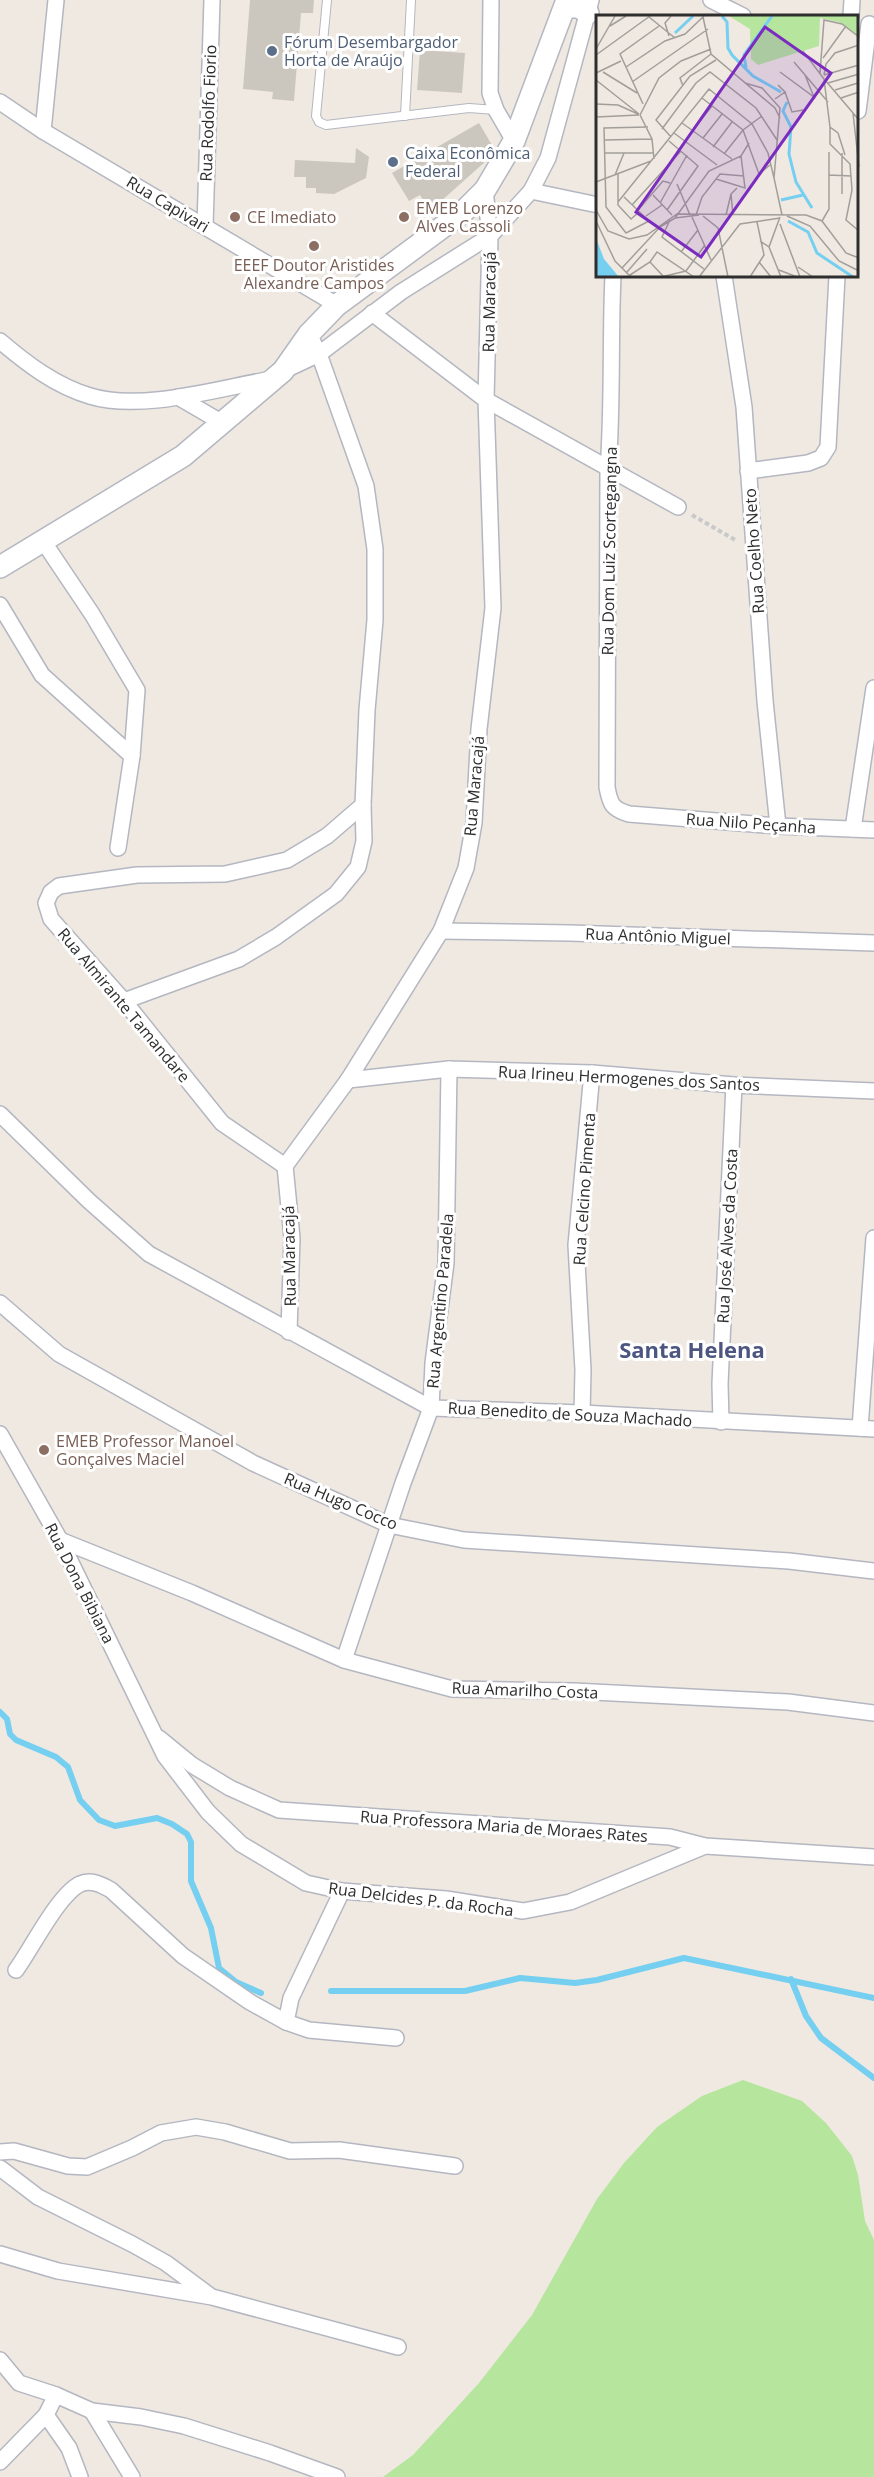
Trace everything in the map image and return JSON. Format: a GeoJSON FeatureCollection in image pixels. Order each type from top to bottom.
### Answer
{"type":"FeatureCollection","features":[{"type":"Feature","properties":{"kind":"street"},"geometry":{"type":"LineString","coordinates":[[43,130],[56,0]]}},
{"type":"Feature","properties":{"kind":"street","name":"Rua Rodolfo Fiorio"},"geometry":{"type":"LineString","coordinates":[[205,226],[212,0]]}},
{"type":"Feature","properties":{"kind":"street"},"geometry":{"type":"LineString","coordinates":[[491,0],[490,93],[496,110],[514,141]]}},
{"type":"Feature","properties":{"kind":"street"},"geometry":{"type":"LineString","coordinates":[[711,0],[741,15]]}},
{"type":"Feature","properties":{"kind":"street"},"geometry":{"type":"LineString","coordinates":[[851,15],[852,0]]}},
{"type":"Feature","properties":{"kind":"street"},"geometry":{"type":"LineString","coordinates":[[0,341],[57,383],[91,396],[116,401],[178,397],[278,375],[309,334],[337,305],[463,212],[484,190],[514,141],[566,4],[589,7],[548,158],[531,191],[490,236],[400,292],[319,354],[278,375],[183,456],[0,567]]}},
{"type":"Feature","properties":{"kind":"street"},"geometry":{"type":"LineString","coordinates":[[859,101],[867,24]]}},
{"type":"Feature","properties":{"kind":"street","name":"Rua Capivari"},"geometry":{"type":"LineString","coordinates":[[0,102],[337,305]]}},
{"type":"Feature","properties":{"kind":"street","name":"Rua Maracajá"},"geometry":{"type":"LineString","coordinates":[[289,1332],[292,1238],[285,1166],[348,1080],[441,931],[466,868],[474,823],[479,729],[493,608],[486,400],[490,236],[484,190]]}},
{"type":"Feature","properties":{"kind":"street"},"geometry":{"type":"LineString","coordinates":[[531,191],[596,206]]}},
{"type":"Feature","properties":{"kind":"street","name":"Rua Dom Luiz Scortegangna"},"geometry":{"type":"LineString","coordinates":[[613,278],[610,331],[611,426],[608,469],[607,787],[610,803],[615,810],[629,814]]}},
{"type":"Feature","properties":{"kind":"street","name":"Rua Coelho Neto"},"geometry":{"type":"LineString","coordinates":[[724,278],[744,406],[765,701],[778,826]]}},
{"type":"Feature","properties":{"kind":"street"},"geometry":{"type":"LineString","coordinates":[[748,471],[808,463],[821,458],[828,447],[837,278]]}},
{"type":"Feature","properties":{"kind":"street"},"geometry":{"type":"LineString","coordinates":[[372,313],[486,400],[678,507]]}},
{"type":"Feature","properties":{"kind":"street"},"geometry":{"type":"LineString","coordinates":[[124,1001],[239,959],[276,938],[336,894],[358,867],[364,841],[363,805],[375,620],[375,549],[366,486],[319,354],[309,334]]}},
{"type":"Feature","properties":{"kind":"street"},"geometry":{"type":"LineString","coordinates":[[178,397],[221,422]]}},
{"type":"Feature","properties":{"kind":"street"},"geometry":{"type":"LineString","coordinates":[[42,541],[92,614],[137,690],[132,756],[118,848]]}},
{"type":"Feature","properties":{"kind":"street"},"geometry":{"type":"LineString","coordinates":[[0,606],[42,675],[132,756]]}},
{"type":"Feature","properties":{"kind":"street"},"geometry":{"type":"LineString","coordinates":[[853,828],[874,688]]}},
{"type":"Feature","properties":{"kind":"street","name":"Rua Almirante Tamandare"},"geometry":{"type":"LineString","coordinates":[[285,1166],[222,1123],[124,1001],[51,919],[46,903],[51,892],[59,886],[137,875],[225,874],[287,860],[327,836],[363,805]]}},
{"type":"Feature","properties":{"kind":"street","name":"Rua Nilo Peçanha"},"geometry":{"type":"LineString","coordinates":[[629,814],[778,826],[874,830]]}},
{"type":"Feature","properties":{"kind":"street","name":"Rua Antônio Miguel"},"geometry":{"type":"LineString","coordinates":[[441,931],[874,943]]}},
{"type":"Feature","properties":{"kind":"street","name":"Rua Irineu Hermogenes dos Santos"},"geometry":{"type":"LineString","coordinates":[[348,1080],[449,1069],[592,1073],[734,1085],[874,1091]]}},
{"type":"Feature","properties":{"kind":"street","name":"Rua Argentino Paradela"},"geometry":{"type":"LineString","coordinates":[[344,1660],[431,1408],[433,1363],[446,1263],[449,1069]]}},
{"type":"Feature","properties":{"kind":"street","name":"Rua Celcino Pimenta"},"geometry":{"type":"LineString","coordinates":[[582,1413],[583,1370],[576,1245],[592,1073]]}},
{"type":"Feature","properties":{"kind":"street","name":"Rua José Alves da Costa"},"geometry":{"type":"LineString","coordinates":[[721,1422],[720,1384],[734,1085]]}},
{"type":"Feature","properties":{"kind":"street","name":"Rua Benedito de Souza Machado"},"geometry":{"type":"LineString","coordinates":[[0,1114],[89,1201],[149,1254],[431,1408],[582,1413],[867,1429]]}},
{"type":"Feature","properties":{"kind":"street"},"geometry":{"type":"LineString","coordinates":[[867,1429],[874,1238]]}},
{"type":"Feature","properties":{"kind":"street","name":"Rua Hugo Cocco"},"geometry":{"type":"LineString","coordinates":[[0,1302],[59,1354],[253,1463],[389,1525],[464,1540],[777,1560],[874,1571]]}},
{"type":"Feature","properties":{"kind":"street","name":"Rua Dona Bibiana"},"geometry":{"type":"LineString","coordinates":[[0,1434],[60,1540],[154,1734]]}},
{"type":"Feature","properties":{"kind":"street","name":"Rua Amarilho Costa"},"geometry":{"type":"LineString","coordinates":[[60,1540],[192,1593],[344,1660],[452,1689],[574,1691],[788,1702],[874,1713]]}},
{"type":"Feature","properties":{"kind":"street","name":"Rua Professora Maria de Moraes Rates"},"geometry":{"type":"LineString","coordinates":[[154,1734],[192,1765],[230,1788],[279,1810],[670,1837],[705,1846],[874,1857]]}},
{"type":"Feature","properties":{"kind":"street","name":"Rua Delcides P. da Rocha"},"geometry":{"type":"LineString","coordinates":[[154,1734],[165,1756],[208,1812],[241,1844],[306,1884],[342,1891],[446,1899],[523,1911],[570,1902],[705,1846]]}},
{"type":"Feature","properties":{"kind":"street"},"geometry":{"type":"LineString","coordinates":[[16,1970],[62,1899],[81,1884],[97,1882],[111,1890],[183,1956],[250,2002],[286,2022],[309,2030],[396,2038]]}},
{"type":"Feature","properties":{"kind":"street"},"geometry":{"type":"LineString","coordinates":[[286,2022],[291,1998],[342,1891]]}},
{"type":"Feature","properties":{"kind":"street"},"geometry":{"type":"LineString","coordinates":[[0,2152],[14,2151],[68,2166],[87,2167],[161,2133],[196,2127],[225,2132],[290,2151],[339,2150],[455,2166]]}},
{"type":"Feature","properties":{"kind":"street"},"geometry":{"type":"LineString","coordinates":[[0,2168],[38,2197],[166,2263],[212,2297]]}},
{"type":"Feature","properties":{"kind":"street"},"geometry":{"type":"LineString","coordinates":[[0,2254],[58,2271],[212,2297],[398,2347]]}},
{"type":"Feature","properties":{"kind":"street"},"geometry":{"type":"LineString","coordinates":[[0,2360],[19,2383]]}},
{"type":"Feature","properties":{"kind":"street"},"geometry":{"type":"LineString","coordinates":[[0,2380],[19,2383],[56,2395],[92,2411],[141,2417],[184,2426],[337,2477]]}},
{"type":"Feature","properties":{"kind":"street"},"geometry":{"type":"LineString","coordinates":[[0,2462],[46,2415],[56,2395]]}},
{"type":"Feature","properties":{"kind":"street"},"geometry":{"type":"LineString","coordinates":[[92,2411],[132,2477]]}},
{"type":"Feature","properties":{"kind":"street"},"geometry":{"type":"LineString","coordinates":[[46,2415],[69,2448],[80,2477]]}},
{"type":"Feature","properties":{"kind":"lane"},"geometry":{"type":"LineString","coordinates":[[327,0],[316,116],[319,122],[326,125],[469,108],[496,110]]}},
{"type":"Feature","properties":{"kind":"lane"},"geometry":{"type":"LineString","coordinates":[[405,116],[411,0]]}},
{"type":"Feature","properties":{"kind":"path"},"geometry":{"type":"LineString","coordinates":[[678,507],[754,551]]}},
{"type":"Feature","properties":{"kind":"green space"},"geometry":{"type":"Polygon","coordinates":[[[743,2080],[802,2101],[826,2123],[852,2156],[858,2175],[865,2221],[874,2240],[874,2477],[383,2477],[413,2455],[479,2383],[532,2315],[597,2199],[624,2163],[657,2127],[702,2096],[743,2080]]]}},
{"type":"Feature","properties":{"kind":"building","name":"Fórum Desembargador Horta de Araújo"},"geometry":{"type":"Polygon","coordinates":[[[250,0],[314,0],[313,13],[301,13],[294,101],[272,99],[273,92],[243,89],[250,0]]]}},
{"type":"Feature","properties":{"kind":"building"},"geometry":{"type":"Polygon","coordinates":[[[420,50],[465,53],[462,93],[417,90],[420,50]]]}},
{"type":"Feature","properties":{"kind":"building"},"geometry":{"type":"Polygon","coordinates":[[[479,123],[496,152],[430,211],[420,195],[409,201],[392,173],[479,123]]]}},
{"type":"Feature","properties":{"kind":"building"},"geometry":{"type":"Polygon","coordinates":[[[356,148],[369,157],[366,178],[334,194],[316,193],[316,188],[306,188],[306,177],[294,177],[295,160],[355,163],[356,148]]]}},
{"type":"Feature","properties":{"kind":"waterway"},"geometry":{"type":"LineString","coordinates":[[0,1712],[7,1719],[10,1734],[16,1740],[56,1757],[68,1767],[80,1800],[99,1820],[115,1826],[157,1818],[187,1834],[191,1842],[191,1881],[211,1928],[219,1968],[236,1982],[261,1993]]}},
{"type":"Feature","properties":{"kind":"waterway"},"geometry":{"type":"LineString","coordinates":[[331,1991],[465,1991],[520,1978],[575,1983],[597,1980],[684,1958],[874,1998]]}},
{"type":"Feature","properties":{"kind":"waterway"},"geometry":{"type":"LineString","coordinates":[[791,1979],[806,2016],[821,2038],[874,2078]]}},
{"type":"Feature","properties":{"kind":"place","name":"Fórum Desembargador Horta de Araújo"},"geometry":{"type":"Point","coordinates":[272,51]}},
{"type":"Feature","properties":{"kind":"place","name":"Caixa Econômica Federal"},"geometry":{"type":"Point","coordinates":[393,162]}},
{"type":"Feature","properties":{"kind":"place","name":"CE Imediato"},"geometry":{"type":"Point","coordinates":[235,217]}},
{"type":"Feature","properties":{"kind":"place","name":"EMEB Lorenzo Alves Cassoli"},"geometry":{"type":"Point","coordinates":[404,217]}},
{"type":"Feature","properties":{"kind":"place","name":"EEEF Doutor Aristides Alexandre Campos"},"geometry":{"type":"Point","coordinates":[314,246]}},
{"type":"Feature","properties":{"kind":"place","name":"EMEB Professor Manoel Gonçalves Maciel"},"geometry":{"type":"Point","coordinates":[44,1450]}},
{"type":"Feature","properties":{"kind":"district","name":"Santa Helena"},"geometry":{"type":"Point","coordinates":[692,1349]}}]}
